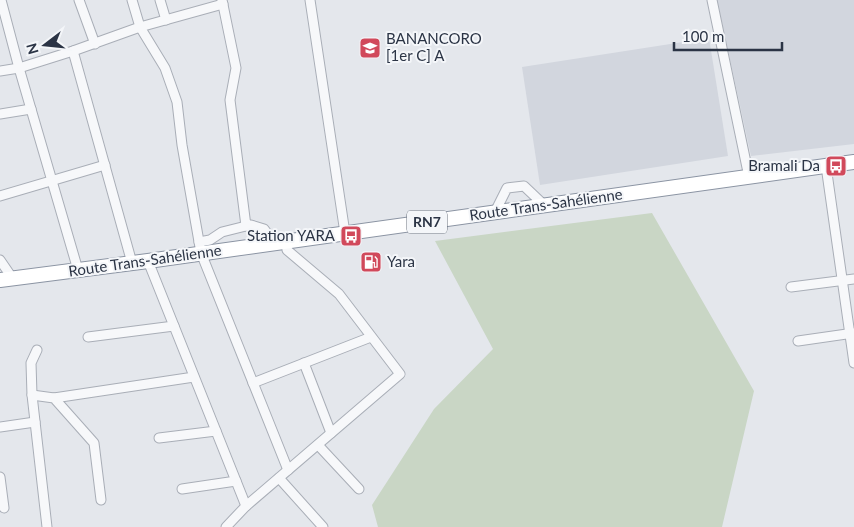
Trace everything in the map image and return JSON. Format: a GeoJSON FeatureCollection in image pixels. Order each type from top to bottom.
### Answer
{"type":"FeatureCollection","features":[{"type":"Feature","properties":{"kind":"highway","name":"Route Trans-Sahélienne"},"geometry":{"type":"LineString","coordinates":[[6,280],[148,261],[200,248],[286,242],[854,162]]}},
{"type":"Feature","properties":{"kind":"street"},"geometry":{"type":"LineString","coordinates":[[1,0],[78,270]]}},
{"type":"Feature","properties":{"kind":"street"},"geometry":{"type":"LineString","coordinates":[[78,0],[95,44]]}},
{"type":"Feature","properties":{"kind":"street"},"geometry":{"type":"LineString","coordinates":[[132,0],[140,27],[165,68],[177,102],[182,145],[200,248],[288,470]]}},
{"type":"Feature","properties":{"kind":"street"},"geometry":{"type":"LineString","coordinates":[[160,0],[166,20]]}},
{"type":"Feature","properties":{"kind":"street"},"geometry":{"type":"LineString","coordinates":[[310,0],[346,233]]}},
{"type":"Feature","properties":{"kind":"street"},"geometry":{"type":"LineString","coordinates":[[712,0],[750,177]]}},
{"type":"Feature","properties":{"kind":"street"},"geometry":{"type":"LineString","coordinates":[[0,71],[19,68],[95,44],[140,27],[223,2],[236,68],[230,100],[246,226]]}},
{"type":"Feature","properties":{"kind":"street"},"geometry":{"type":"LineString","coordinates":[[73,51],[132,263]]}},
{"type":"Feature","properties":{"kind":"street"},"geometry":{"type":"LineString","coordinates":[[0,114],[31,110]]}},
{"type":"Feature","properties":{"kind":"street"},"geometry":{"type":"LineString","coordinates":[[0,196],[105,166]]}},
{"type":"Feature","properties":{"kind":"street"},"geometry":{"type":"LineString","coordinates":[[826,166],[842,281],[852,333],[854,363]]}},
{"type":"Feature","properties":{"kind":"street"},"geometry":{"type":"LineString","coordinates":[[494,212],[507,188],[524,186],[544,205]]}},
{"type":"Feature","properties":{"kind":"street"},"geometry":{"type":"LineString","coordinates":[[200,248],[222,232],[250,225],[264,229],[270,244]]}},
{"type":"Feature","properties":{"kind":"street"},"geometry":{"type":"LineString","coordinates":[[226,527],[246,506],[400,374],[339,294],[287,250],[286,242]]}},
{"type":"Feature","properties":{"kind":"street"},"geometry":{"type":"LineString","coordinates":[[0,260],[6,280]]}},
{"type":"Feature","properties":{"kind":"street"},"geometry":{"type":"LineString","coordinates":[[148,261],[246,506]]}},
{"type":"Feature","properties":{"kind":"street"},"geometry":{"type":"LineString","coordinates":[[791,287],[854,279]]}},
{"type":"Feature","properties":{"kind":"street"},"geometry":{"type":"LineString","coordinates":[[88,338],[174,326]]}},
{"type":"Feature","properties":{"kind":"street"},"geometry":{"type":"LineString","coordinates":[[798,340],[852,333]]}},
{"type":"Feature","properties":{"kind":"street"},"geometry":{"type":"LineString","coordinates":[[253,383],[371,336]]}},
{"type":"Feature","properties":{"kind":"street"},"geometry":{"type":"LineString","coordinates":[[38,350],[31,362],[32,395],[47,527]]}},
{"type":"Feature","properties":{"kind":"street"},"geometry":{"type":"LineString","coordinates":[[304,363],[331,433]]}},
{"type":"Feature","properties":{"kind":"street"},"geometry":{"type":"LineString","coordinates":[[32,395],[54,398],[194,377]]}},
{"type":"Feature","properties":{"kind":"street"},"geometry":{"type":"LineString","coordinates":[[54,398],[94,443],[101,500]]}},
{"type":"Feature","properties":{"kind":"street"},"geometry":{"type":"LineString","coordinates":[[0,426],[34,422]]}},
{"type":"Feature","properties":{"kind":"street"},"geometry":{"type":"LineString","coordinates":[[159,438],[216,431]]}},
{"type":"Feature","properties":{"kind":"street"},"geometry":{"type":"LineString","coordinates":[[318,444],[359,489]]}},
{"type":"Feature","properties":{"kind":"street"},"geometry":{"type":"LineString","coordinates":[[0,477],[4,508]]}},
{"type":"Feature","properties":{"kind":"street"},"geometry":{"type":"LineString","coordinates":[[278,478],[322,527]]}},
{"type":"Feature","properties":{"kind":"street"},"geometry":{"type":"LineString","coordinates":[[182,489],[236,481]]}},
{"type":"Feature","properties":{"kind":"shaded area"},"geometry":{"type":"Polygon","coordinates":[[[717,0],[854,0],[854,144],[751,156],[717,0]]]}},
{"type":"Feature","properties":{"kind":"shaded area"},"geometry":{"type":"Polygon","coordinates":[[[709,38],[728,156],[540,185],[522,67],[709,38]]]}},
{"type":"Feature","properties":{"kind":"green space"},"geometry":{"type":"Polygon","coordinates":[[[652,213],[754,391],[722,527],[378,527],[372,505],[434,409],[493,349],[435,241],[652,213]]]}},
{"type":"Feature","properties":{"kind":"place","name":"BANANCORO [1er C] A"},"geometry":{"type":"Point","coordinates":[370,48]}},
{"type":"Feature","properties":{"kind":"place","name":"Bramali Da"},"geometry":{"type":"Point","coordinates":[836,166]}},
{"type":"Feature","properties":{"kind":"place","name":"Station YARA"},"geometry":{"type":"Point","coordinates":[351,236]}},
{"type":"Feature","properties":{"kind":"place","name":"Yara"},"geometry":{"type":"Point","coordinates":[371,262]}}]}
